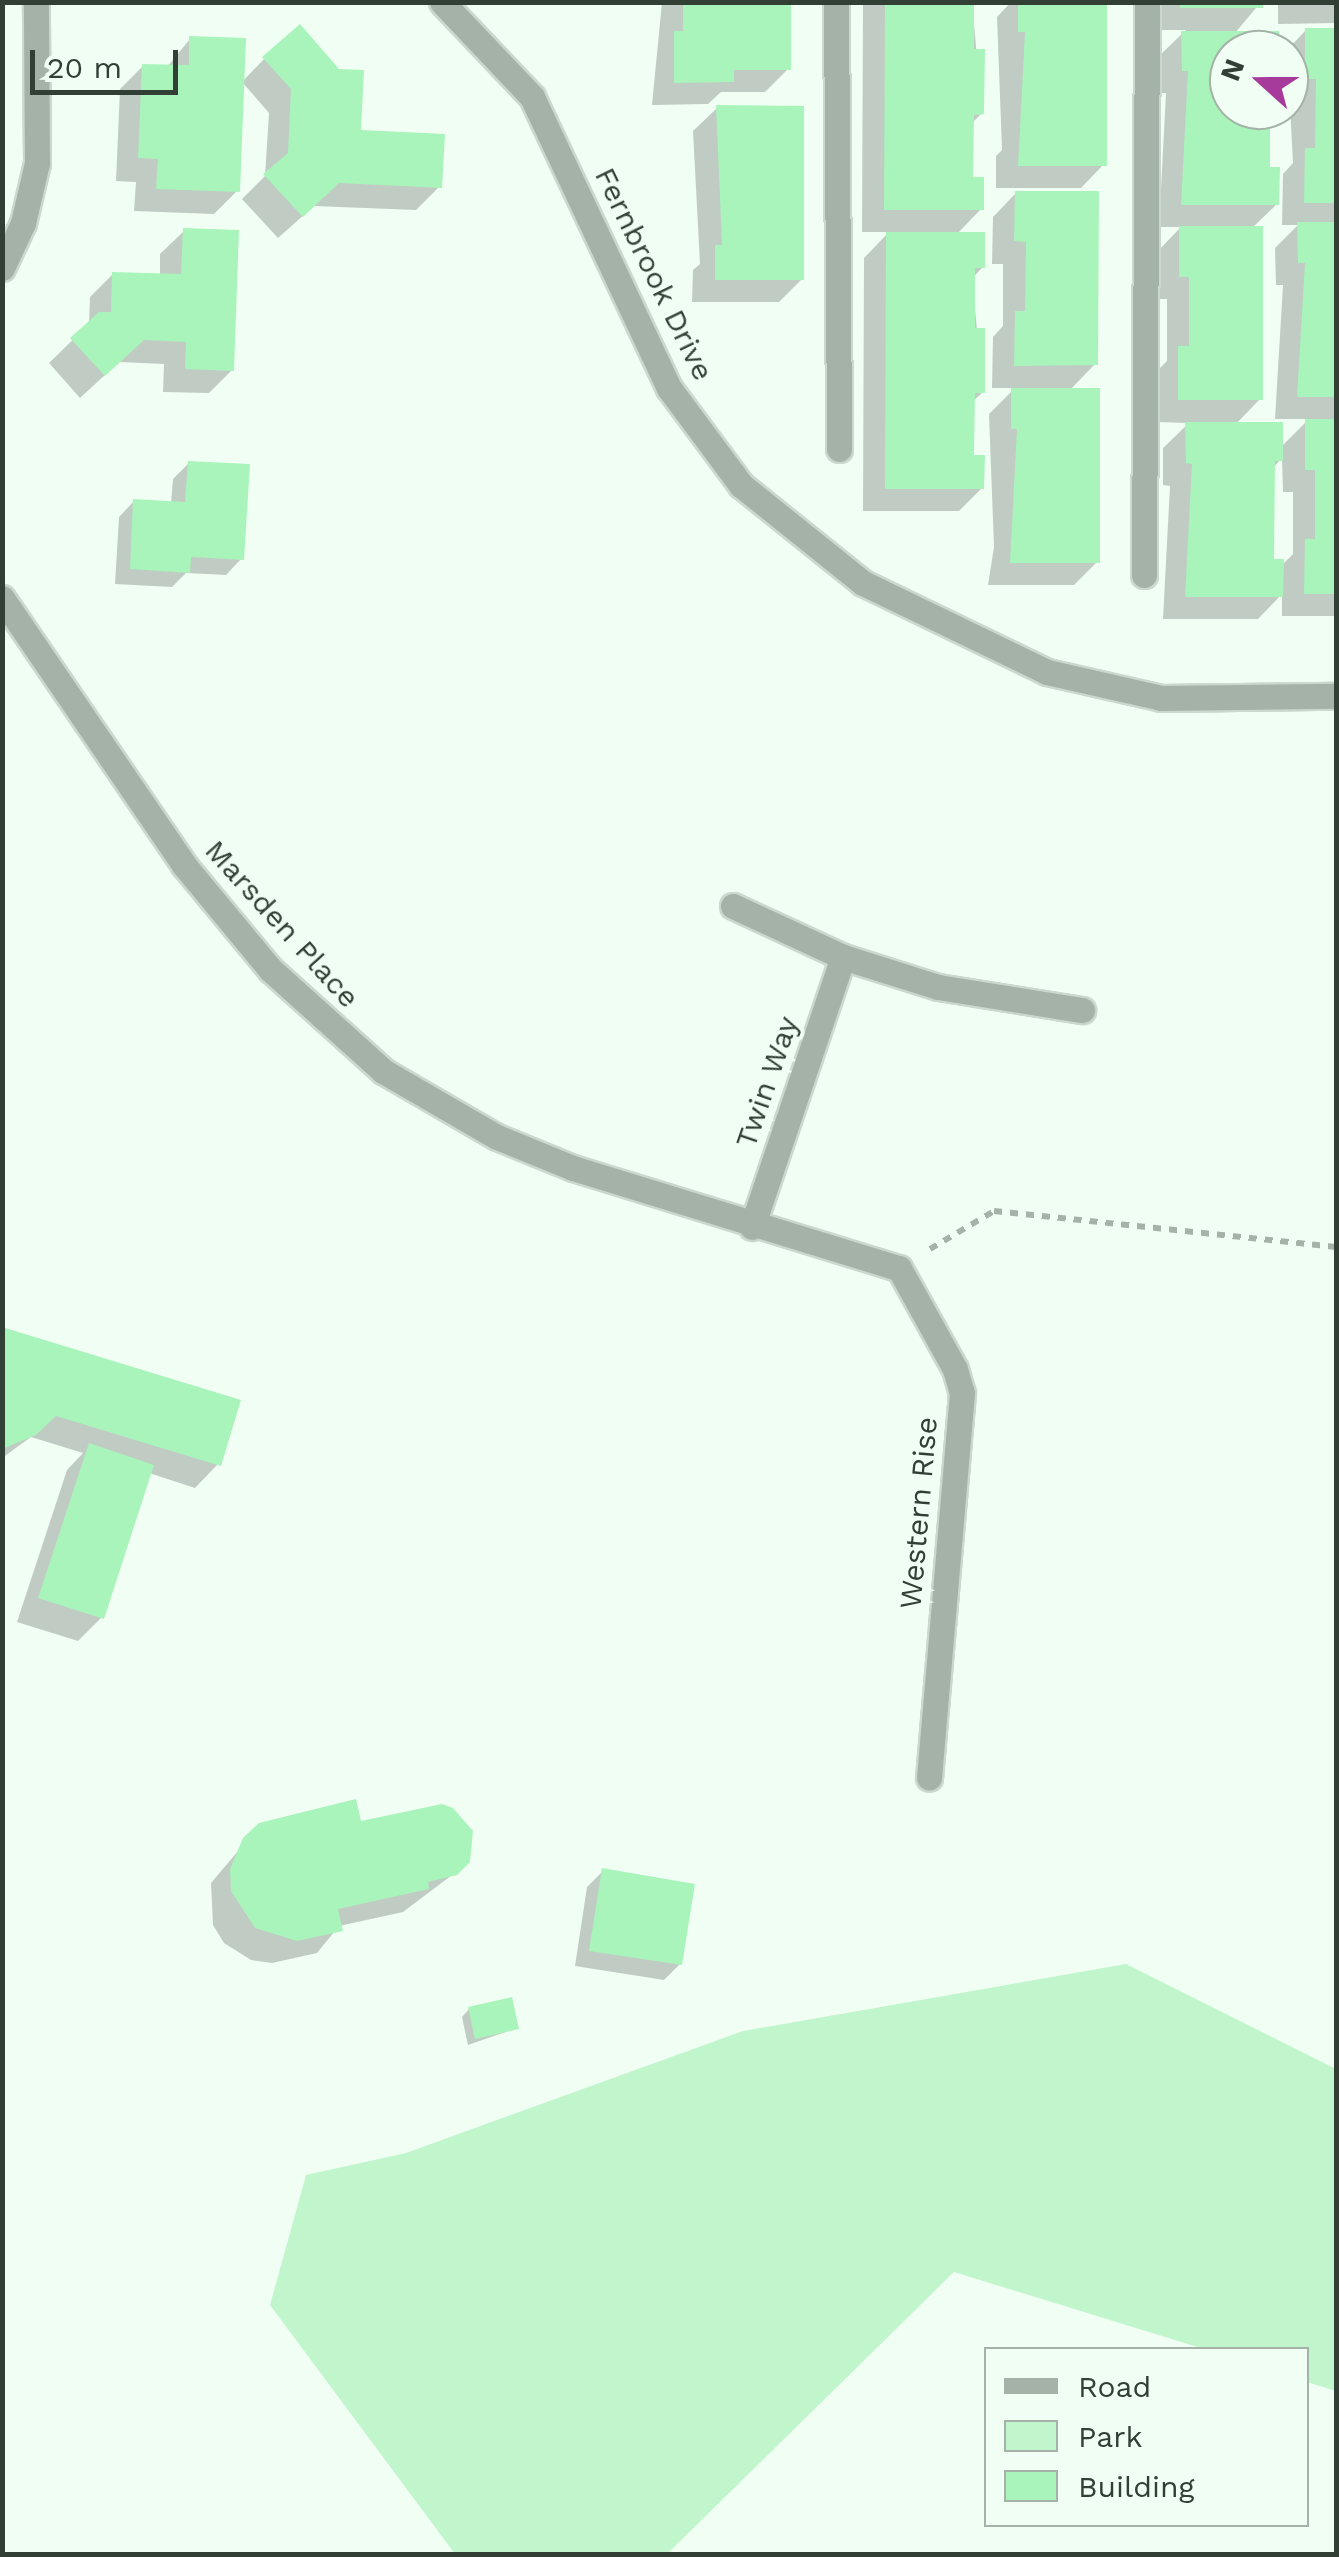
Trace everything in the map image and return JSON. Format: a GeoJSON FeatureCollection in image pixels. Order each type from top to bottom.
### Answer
{"type":"FeatureCollection","features":[{"type":"Feature","properties":{"kind":"street"},"geometry":{"type":"LineString","coordinates":[[2,268],[24,223],[37,163],[36,2]]}},
{"type":"Feature","properties":{"kind":"street","name":"Fernbrook Drive"},"geometry":{"type":"LineString","coordinates":[[442,2],[532,97],[669,388],[741,485],[863,583],[1047,672],[1161,698],[1336,696]]}},
{"type":"Feature","properties":{"kind":"street"},"geometry":{"type":"LineString","coordinates":[[836,2],[838,449]]}},
{"type":"Feature","properties":{"kind":"street"},"geometry":{"type":"LineString","coordinates":[[1144,575],[1147,2]]}},
{"type":"Feature","properties":{"kind":"street","name":"Marsden Place"},"geometry":{"type":"LineString","coordinates":[[2,598],[184,865],[323,1024],[383,1071],[497,1137],[752,1228],[899,1268]]}},
{"type":"Feature","properties":{"kind":"street"},"geometry":{"type":"LineString","coordinates":[[734,906],[843,956],[980,998],[1082,1010]]}},
{"type":"Feature","properties":{"kind":"street","name":"Twin Way"},"geometry":{"type":"LineString","coordinates":[[752,1228],[843,956]]}},
{"type":"Feature","properties":{"kind":"street","name":"Western Rise"},"geometry":{"type":"LineString","coordinates":[[899,1268],[955,1368],[962,1393],[928,1778]]}},
{"type":"Feature","properties":{"kind":"path"},"geometry":{"type":"LineString","coordinates":[[899,1268],[994,1211],[1336,1247]]}},
{"type":"Feature","properties":{"kind":"green space"},"geometry":{"type":"Polygon","coordinates":[[[1126,1964],[1336,2069],[1336,2391],[1309,2383],[1309,2347],[1198,2347],[954,2272],[667,2554],[455,2554],[270,2305],[306,2175],[406,2153],[743,2031],[1126,1964]]]}},
{"type":"Feature","properties":{"kind":"building"},"geometry":{"type":"Polygon","coordinates":[[[683,2],[791,2],[791,70],[734,70],[734,82],[674,83],[674,31],[683,31],[683,2]]]}},
{"type":"Feature","properties":{"kind":"building"},"geometry":{"type":"Polygon","coordinates":[[[885,2],[974,2],[974,49],[985,49],[984,114],[974,115],[973,177],[984,177],[984,210],[884,210],[885,2]]]}},
{"type":"Feature","properties":{"kind":"building"},"geometry":{"type":"Polygon","coordinates":[[[1018,2],[1107,2],[1107,166],[1018,166],[1025,32],[1018,32],[1018,2]]]}},
{"type":"Feature","properties":{"kind":"building"},"geometry":{"type":"Polygon","coordinates":[[[1180,2],[1263,2],[1263,8],[1180,8],[1180,2]]]}},
{"type":"Feature","properties":{"kind":"building"},"geometry":{"type":"Polygon","coordinates":[[[300,24],[339,69],[364,70],[361,130],[445,134],[442,188],[339,183],[303,217],[263,174],[288,153],[291,89],[262,57],[300,24]]]}},
{"type":"Feature","properties":{"kind":"building"},"geometry":{"type":"Polygon","coordinates":[[[1336,28],[1336,203],[1304,203],[1305,148],[1315,148],[1316,79],[1309,79],[1309,30],[1305,30],[1336,28]]]}},
{"type":"Feature","properties":{"kind":"building"},"geometry":{"type":"Polygon","coordinates":[[[1181,31],[1209,31],[1209,130],[1270,130],[1270,167],[1280,167],[1279,205],[1181,205],[1188,71],[1182,71],[1181,31]]]}},
{"type":"Feature","properties":{"kind":"building"},"geometry":{"type":"Polygon","coordinates":[[[189,36],[246,38],[240,192],[156,189],[158,159],[138,158],[142,64],[189,65],[189,36]]]}},
{"type":"Feature","properties":{"kind":"building"},"geometry":{"type":"Polygon","coordinates":[[[716,105],[804,106],[804,280],[715,280],[715,245],[722,245],[716,105]]]}},
{"type":"Feature","properties":{"kind":"building"},"geometry":{"type":"Polygon","coordinates":[[[1015,191],[1099,191],[1098,365],[1014,366],[1015,311],[1025,311],[1026,242],[1014,241],[1015,191]]]}},
{"type":"Feature","properties":{"kind":"building"},"geometry":{"type":"Polygon","coordinates":[[[1297,222],[1336,222],[1336,397],[1297,397],[1305,263],[1298,263],[1297,222]]]}},
{"type":"Feature","properties":{"kind":"building"},"geometry":{"type":"Polygon","coordinates":[[[1179,226],[1263,226],[1263,400],[1178,400],[1178,346],[1189,346],[1189,277],[1179,277],[1179,226]]]}},
{"type":"Feature","properties":{"kind":"building"},"geometry":{"type":"Polygon","coordinates":[[[183,228],[239,230],[234,371],[185,369],[186,342],[144,340],[105,376],[70,338],[99,312],[111,312],[112,272],[181,274],[183,228]]]}},
{"type":"Feature","properties":{"kind":"building"},"geometry":{"type":"Polygon","coordinates":[[[886,232],[985,232],[985,268],[975,268],[975,328],[985,328],[985,393],[975,393],[974,455],[985,455],[984,489],[885,489],[886,232]]]}},
{"type":"Feature","properties":{"kind":"building"},"geometry":{"type":"Polygon","coordinates":[[[1011,388],[1100,388],[1100,563],[1010,563],[1017,429],[1011,429],[1011,388]]]}},
{"type":"Feature","properties":{"kind":"building"},"geometry":{"type":"Polygon","coordinates":[[[1305,419],[1336,419],[1336,594],[1304,594],[1305,539],[1315,539],[1315,470],[1305,470],[1305,419]]]}},
{"type":"Feature","properties":{"kind":"building"},"geometry":{"type":"Polygon","coordinates":[[[1185,422],[1283,422],[1283,461],[1275,461],[1274,559],[1284,559],[1283,597],[1185,597],[1192,464],[1186,463],[1185,422]]]}},
{"type":"Feature","properties":{"kind":"building"},"geometry":{"type":"Polygon","coordinates":[[[188,461],[250,464],[244,560],[191,557],[190,573],[130,569],[133,499],[185,502],[188,461]]]}},
{"type":"Feature","properties":{"kind":"building"},"geometry":{"type":"Polygon","coordinates":[[[2,1327],[241,1400],[221,1466],[56,1416],[36,1435],[2,1449],[2,1327]]]}},
{"type":"Feature","properties":{"kind":"building"},"geometry":{"type":"Polygon","coordinates":[[[89,1443],[154,1465],[104,1619],[38,1598],[89,1443]]]}},
{"type":"Feature","properties":{"kind":"building"},"geometry":{"type":"Polygon","coordinates":[[[356,1799],[361,1821],[442,1804],[453,1808],[473,1831],[470,1862],[457,1875],[428,1882],[429,1889],[338,1909],[343,1931],[297,1941],[255,1928],[231,1891],[230,1869],[243,1838],[259,1823],[356,1799]]]}},
{"type":"Feature","properties":{"kind":"building"},"geometry":{"type":"Polygon","coordinates":[[[602,1868],[695,1884],[682,1965],[589,1951],[602,1868]]]}},
{"type":"Feature","properties":{"kind":"building"},"geometry":{"type":"Polygon","coordinates":[[[512,1997],[519,2029],[475,2039],[468,2007],[512,1997]]]}}]}
